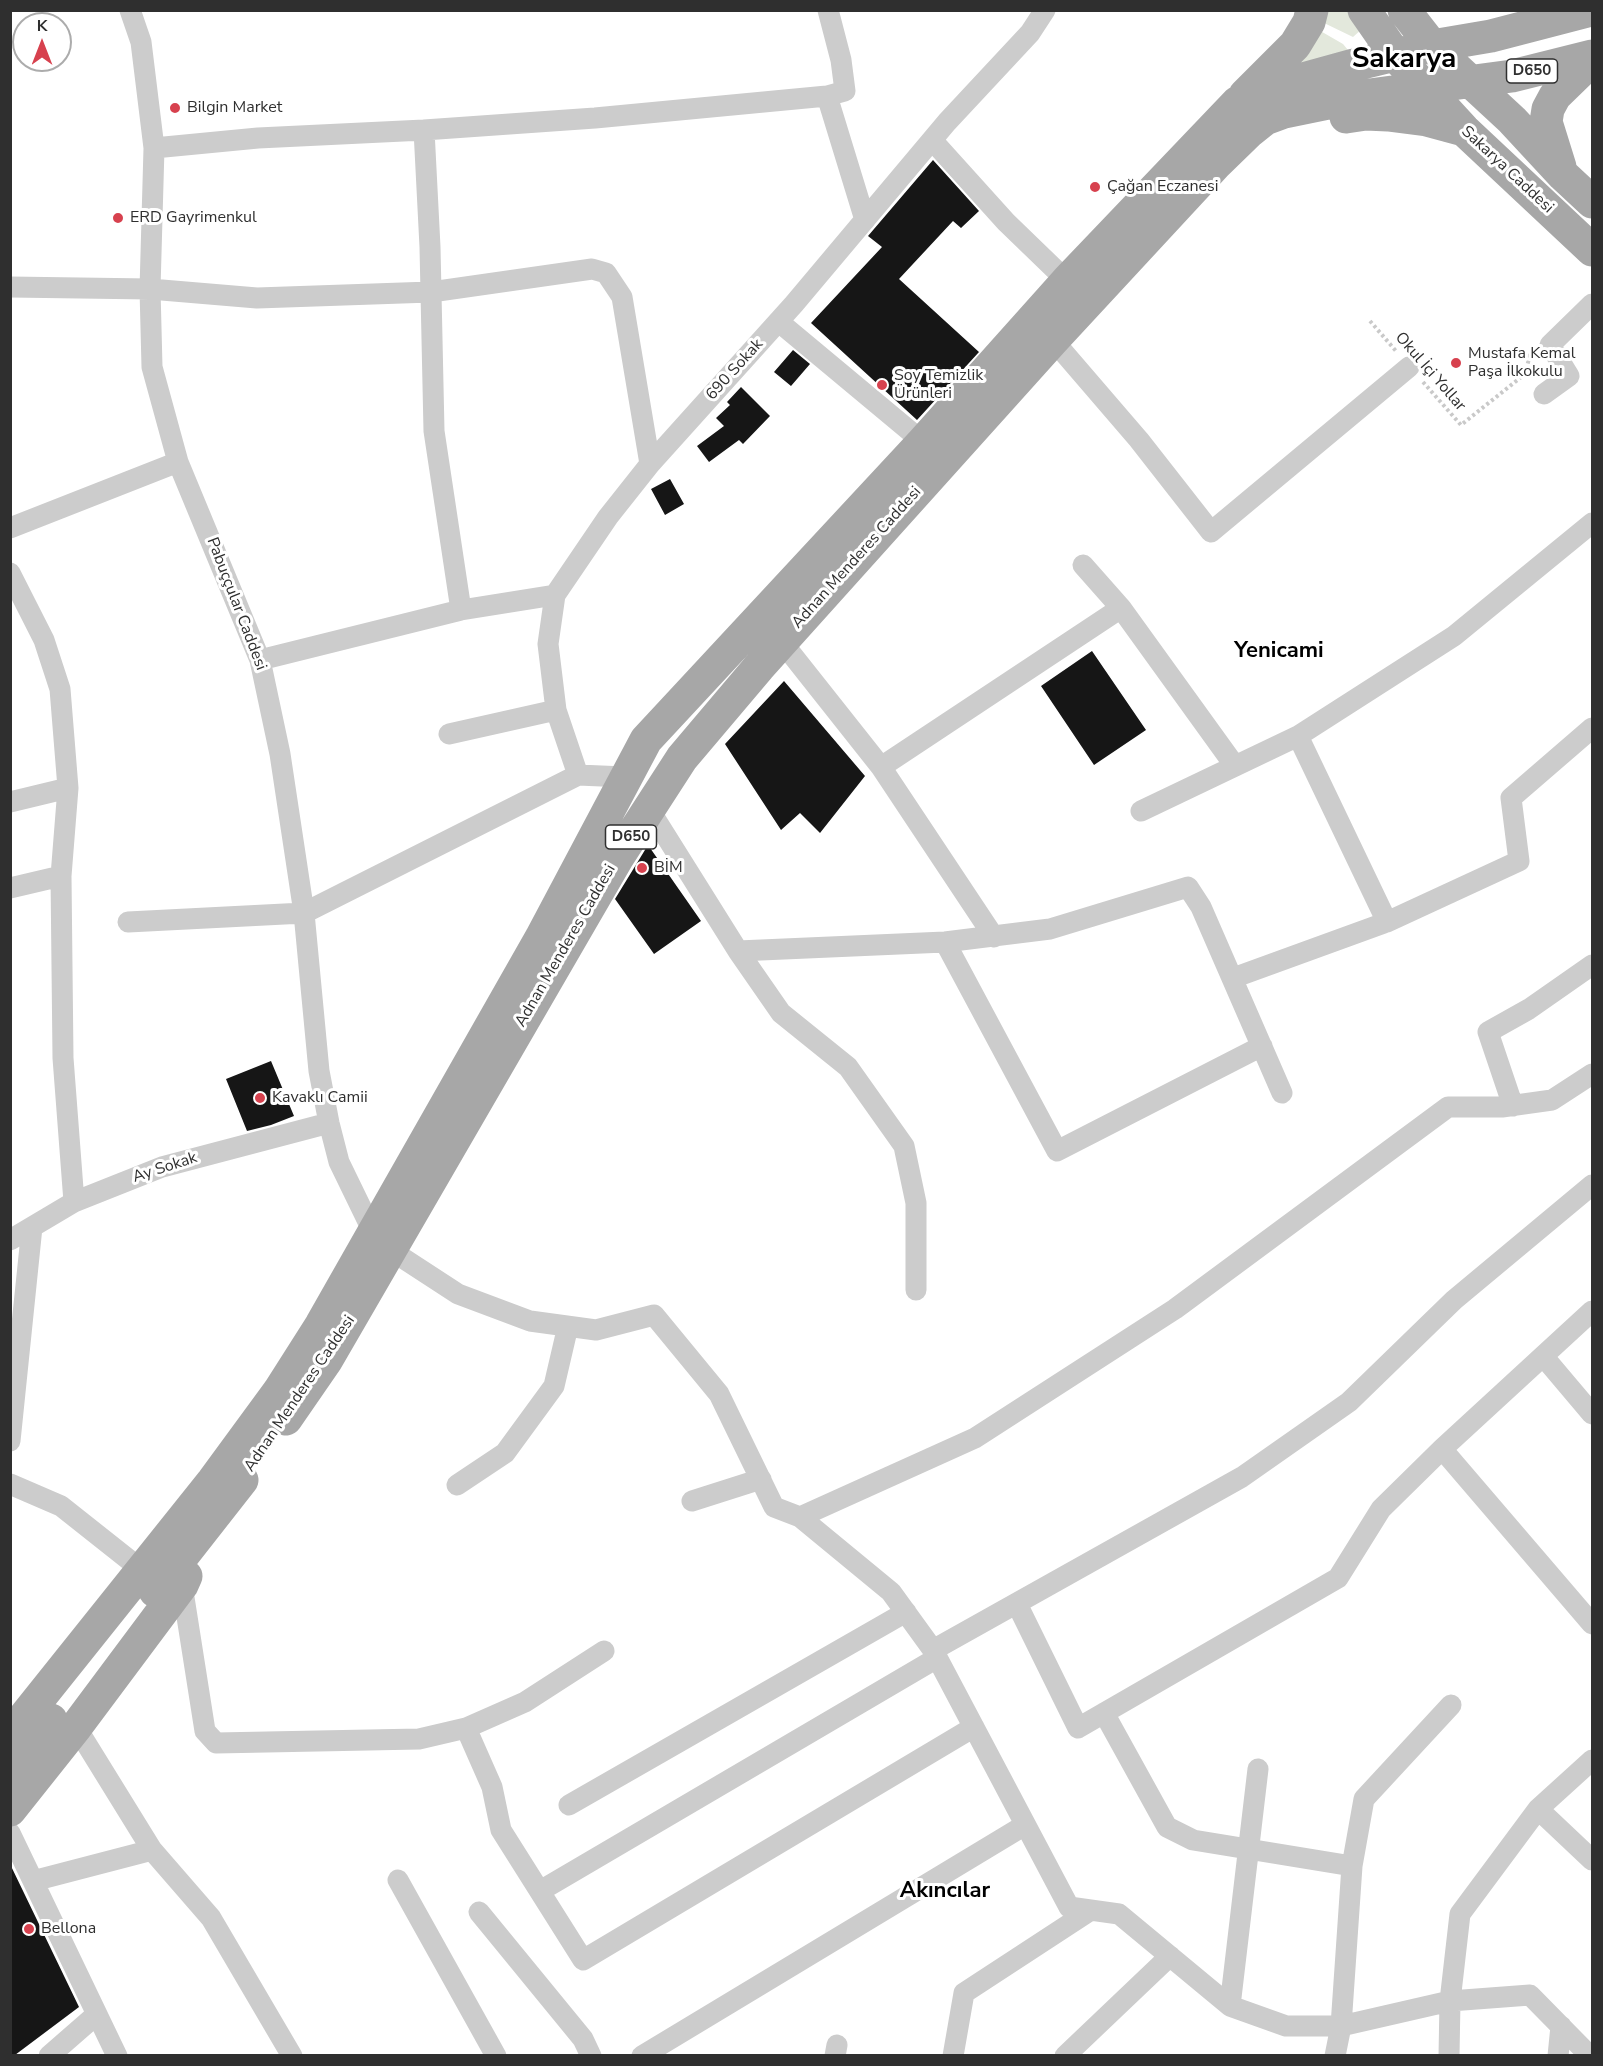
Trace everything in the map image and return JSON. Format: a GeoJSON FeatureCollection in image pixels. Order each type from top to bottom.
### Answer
{"type":"FeatureCollection","features":[{"type":"Feature","properties":{"kind":"main road"},"geometry":{"type":"LineString","coordinates":[[1238,102],[1295,45],[1309,22],[1312,10]]}},
{"type":"Feature","properties":{"kind":"main road","name":"Sakarya Caddesi"},"geometry":{"type":"LineString","coordinates":[[1364,10],[1396,56],[1464,130],[1593,250]]}},
{"type":"Feature","properties":{"kind":"main road","name":"Adnan Menderes Caddesi"},"geometry":{"type":"LineString","coordinates":[[10,1769],[201,1534],[272,1440],[326,1361],[382,1241],[646,740],[923,442],[1067,281],[1238,102],[1278,86],[1354,65],[1432,46],[1476,39],[1591,10]]}},
{"type":"Feature","properties":{"kind":"main road"},"geometry":{"type":"LineString","coordinates":[[1407,15],[1436,33],[1476,39]]}},
{"type":"Feature","properties":{"kind":"main road"},"geometry":{"type":"LineString","coordinates":[[1407,15],[1432,46],[1512,120],[1563,175],[1593,202]]}},
{"type":"Feature","properties":{"kind":"main road"},"geometry":{"type":"LineString","coordinates":[[1563,175],[1546,122],[1548,109],[1554,96],[1593,58]]}},
{"type":"Feature","properties":{"kind":"main road","name":"D650"},"geometry":{"type":"LineString","coordinates":[[1470,82],[1512,76],[1593,58]]}},
{"type":"Feature","properties":{"kind":"main road","name":"Adnan Menderes Caddesi"},"geometry":{"type":"LineString","coordinates":[[10,1735],[149,1558],[213,1481],[279,1391],[321,1325],[382,1241],[414,1207],[618,856],[649,808],[682,758],[782,642],[1053,340],[1215,165],[1250,131],[1266,119],[1284,112],[1349,98],[1470,82]]}},
{"type":"Feature","properties":{"kind":"main road"},"geometry":{"type":"LineString","coordinates":[[1215,165],[1255,143],[1301,128],[1366,114],[1427,120],[1464,130]]}},
{"type":"Feature","properties":{"kind":"main road"},"geometry":{"type":"LineString","coordinates":[[10,1810],[182,1585],[201,1534]]}},
{"type":"Feature","properties":{"kind":"main road"},"geometry":{"type":"LineString","coordinates":[[10,1704],[77,1625],[99,1602],[149,1558]]}},
{"type":"Feature","properties":{"kind":"street","name":"Pabuççular Caddesi"},"geometry":{"type":"LineString","coordinates":[[130,10],[141,42],[154,148],[150,289],[152,367],[178,462],[260,660],[280,754],[304,914],[319,1071],[329,1123],[339,1162],[382,1241]]}},
{"type":"Feature","properties":{"kind":"street"},"geometry":{"type":"LineString","coordinates":[[154,148],[258,138],[424,130],[596,118],[826,96],[845,91],[841,60],[828,10]]}},
{"type":"Feature","properties":{"kind":"street","name":"690 Sokak"},"geometry":{"type":"LineString","coordinates":[[578,776],[556,710],[548,644],[555,595],[608,517],[650,464],[779,322],[932,140],[1030,33],[1045,10]]}},
{"type":"Feature","properties":{"kind":"street"},"geometry":{"type":"LineString","coordinates":[[826,96],[865,220]]}},
{"type":"Feature","properties":{"kind":"street"},"geometry":{"type":"LineString","coordinates":[[424,130],[434,431],[461,610]]}},
{"type":"Feature","properties":{"kind":"street"},"geometry":{"type":"LineString","coordinates":[[932,140],[1006,222],[1067,281]]}},
{"type":"Feature","properties":{"kind":"street"},"geometry":{"type":"LineString","coordinates":[[10,287],[150,289],[257,298],[431,292],[592,269],[606,273],[622,297],[650,464]]}},
{"type":"Feature","properties":{"kind":"street"},"geometry":{"type":"LineString","coordinates":[[1544,394],[1569,376],[1550,345],[1593,304]]}},
{"type":"Feature","properties":{"kind":"street"},"geometry":{"type":"LineString","coordinates":[[779,322],[923,442]]}},
{"type":"Feature","properties":{"kind":"street"},"geometry":{"type":"LineString","coordinates":[[1053,340],[1139,440],[1211,532],[1410,367]]}},
{"type":"Feature","properties":{"kind":"street"},"geometry":{"type":"LineString","coordinates":[[10,528],[178,462]]}},
{"type":"Feature","properties":{"kind":"street"},"geometry":{"type":"LineString","coordinates":[[1141,811],[1298,736],[1454,636],[1593,523]]}},
{"type":"Feature","properties":{"kind":"street"},"geometry":{"type":"LineString","coordinates":[[1083,565],[1121,608],[1235,766]]}},
{"type":"Feature","properties":{"kind":"street"},"geometry":{"type":"LineString","coordinates":[[10,573],[44,640],[60,689],[68,788],[62,876],[63,1058],[74,1202]]}},
{"type":"Feature","properties":{"kind":"street"},"geometry":{"type":"LineString","coordinates":[[260,660],[461,610],[555,595]]}},
{"type":"Feature","properties":{"kind":"street"},"geometry":{"type":"LineString","coordinates":[[881,767],[1121,608]]}},
{"type":"Feature","properties":{"kind":"street"},"geometry":{"type":"LineString","coordinates":[[782,642],[881,767],[994,937]]}},
{"type":"Feature","properties":{"kind":"street"},"geometry":{"type":"LineString","coordinates":[[449,734],[556,710]]}},
{"type":"Feature","properties":{"kind":"street"},"geometry":{"type":"LineString","coordinates":[[1233,978],[1387,922],[1519,861],[1511,798],[1593,728]]}},
{"type":"Feature","properties":{"kind":"street"},"geometry":{"type":"LineString","coordinates":[[1298,736],[1387,922]]}},
{"type":"Feature","properties":{"kind":"street"},"geometry":{"type":"LineString","coordinates":[[128,922],[304,914],[578,776],[625,777]]}},
{"type":"Feature","properties":{"kind":"street"},"geometry":{"type":"LineString","coordinates":[[10,802],[68,788]]}},
{"type":"Feature","properties":{"kind":"street"},"geometry":{"type":"LineString","coordinates":[[649,808],[738,951],[781,1013],[848,1067],[904,1146],[916,1203],[916,1290]]}},
{"type":"Feature","properties":{"kind":"street"},"geometry":{"type":"LineString","coordinates":[[10,888],[62,876]]}},
{"type":"Feature","properties":{"kind":"street"},"geometry":{"type":"LineString","coordinates":[[738,951],[945,942],[1050,929],[1188,886],[1201,907],[1282,1093]]}},
{"type":"Feature","properties":{"kind":"street"},"geometry":{"type":"LineString","coordinates":[[945,942],[1057,1151],[1262,1046]]}},
{"type":"Feature","properties":{"kind":"street"},"geometry":{"type":"LineString","coordinates":[[1513,1106],[1488,1032],[1529,1009],[1593,965]]}},
{"type":"Feature","properties":{"kind":"street"},"geometry":{"type":"LineString","coordinates":[[800,1517],[975,1438],[1175,1309],[1448,1107],[1513,1106],[1552,1100],[1593,1074]]}},
{"type":"Feature","properties":{"kind":"street","name":"Ay Sokak"},"geometry":{"type":"LineString","coordinates":[[10,1240],[74,1202],[162,1167],[329,1123]]}},
{"type":"Feature","properties":{"kind":"street"},"geometry":{"type":"LineString","coordinates":[[540,1891],[1017,1604],[1242,1477],[1349,1402],[1454,1300],[1593,1185]]}},
{"type":"Feature","properties":{"kind":"street"},"geometry":{"type":"LineString","coordinates":[[10,1441],[32,1227]]}},
{"type":"Feature","properties":{"kind":"street"},"geometry":{"type":"LineString","coordinates":[[382,1241],[458,1294],[530,1321],[596,1330],[654,1315],[719,1394],[774,1506],[800,1517],[891,1592],[906,1612],[935,1654],[1069,1907],[1119,1914],[1230,2006],[1286,2026],[1341,2026],[1450,2001],[1530,1995],[1590,2055]]}},
{"type":"Feature","properties":{"kind":"street"},"geometry":{"type":"LineString","coordinates":[[1017,1604],[1078,1728],[1338,1578],[1381,1509],[1442,1449],[1593,1311]]}},
{"type":"Feature","properties":{"kind":"street"},"geometry":{"type":"LineString","coordinates":[[458,1485],[505,1453],[554,1386],[568,1326]]}},
{"type":"Feature","properties":{"kind":"street"},"geometry":{"type":"LineString","coordinates":[[1543,1356],[1593,1414]]}},
{"type":"Feature","properties":{"kind":"street"},"geometry":{"type":"LineString","coordinates":[[1442,1449],[1593,1624]]}},
{"type":"Feature","properties":{"kind":"street"},"geometry":{"type":"LineString","coordinates":[[692,1501],[761,1479]]}},
{"type":"Feature","properties":{"kind":"street"},"geometry":{"type":"LineString","coordinates":[[10,1484],[61,1506],[149,1558]]}},
{"type":"Feature","properties":{"kind":"street"},"geometry":{"type":"LineString","coordinates":[[182,1585],[205,1731],[216,1743],[419,1739],[466,1728],[525,1702],[604,1651]]}},
{"type":"Feature","properties":{"kind":"street"},"geometry":{"type":"LineString","coordinates":[[569,1804],[906,1612]]}},
{"type":"Feature","properties":{"kind":"street"},"geometry":{"type":"LineString","coordinates":[[1335,2055],[1341,2026],[1352,1866],[1364,1799],[1451,1705]]}},
{"type":"Feature","properties":{"kind":"street"},"geometry":{"type":"LineString","coordinates":[[1104,1713],[1167,1827],[1194,1840],[1352,1866]]}},
{"type":"Feature","properties":{"kind":"street"},"geometry":{"type":"LineString","coordinates":[[76,1726],[152,1850],[211,1918],[292,2055]]}},
{"type":"Feature","properties":{"kind":"street"},"geometry":{"type":"LineString","coordinates":[[466,1728],[492,1787],[501,1830],[583,1960],[974,1727]]}},
{"type":"Feature","properties":{"kind":"street"},"geometry":{"type":"LineString","coordinates":[[1449,2055],[1450,2001],[1460,1914],[1538,1809],[1593,1760]]}},
{"type":"Feature","properties":{"kind":"street"},"geometry":{"type":"LineString","coordinates":[[1230,2006],[1258,1769]]}},
{"type":"Feature","properties":{"kind":"street"},"geometry":{"type":"LineString","coordinates":[[1538,1809],[1593,1860]]}},
{"type":"Feature","properties":{"kind":"street"},"geometry":{"type":"LineString","coordinates":[[642,2055],[1025,1825]]}},
{"type":"Feature","properties":{"kind":"street"},"geometry":{"type":"LineString","coordinates":[[10,1833],[117,2055]]}},
{"type":"Feature","properties":{"kind":"street"},"geometry":{"type":"LineString","coordinates":[[33,1881],[152,1850]]}},
{"type":"Feature","properties":{"kind":"street"},"geometry":{"type":"LineString","coordinates":[[398,1880],[496,2055]]}},
{"type":"Feature","properties":{"kind":"street"},"geometry":{"type":"LineString","coordinates":[[953,2055],[964,1993],[1091,1910]]}},
{"type":"Feature","properties":{"kind":"street"},"geometry":{"type":"LineString","coordinates":[[479,1912],[583,2039],[591,2055]]}},
{"type":"Feature","properties":{"kind":"street"},"geometry":{"type":"LineString","coordinates":[[1065,2055],[1170,1956]]}},
{"type":"Feature","properties":{"kind":"street"},"geometry":{"type":"LineString","coordinates":[[49,2055],[96,2015]]}},
{"type":"Feature","properties":{"kind":"street"},"geometry":{"type":"LineString","coordinates":[[1558,2055],[1561,2026]]}},
{"type":"Feature","properties":{"kind":"path","name":"Okul İçi Yollar"},"geometry":{"type":"LineString","coordinates":[[1370,321],[1461,425],[1525,374],[1530,356],[1550,345]]}},
{"type":"Feature","properties":{"kind":"shaded area"},"geometry":{"type":"Polygon","coordinates":[[[1323,11],[1350,11],[1362,29],[1353,37],[1322,22],[1323,11]]]}},
{"type":"Feature","properties":{"kind":"shaded area"},"geometry":{"type":"Polygon","coordinates":[[[1317,29],[1343,44],[1348,50],[1284,72],[1317,29]]]}},
{"type":"Feature","properties":{"kind":"building"},"geometry":{"type":"Polygon","coordinates":[[[933,160],[979,211],[961,228],[953,221],[899,279],[979,352],[917,420],[811,323],[882,247],[868,236],[933,160]]]}},
{"type":"Feature","properties":{"kind":"building"},"geometry":{"type":"Polygon","coordinates":[[[793,350],[810,364],[791,386],[774,372],[793,350]]]}},
{"type":"Feature","properties":{"kind":"building"},"geometry":{"type":"Polygon","coordinates":[[[741,387],[770,416],[743,444],[739,440],[709,462],[697,446],[724,426],[716,418],[730,405],[727,402],[741,387]]]}},
{"type":"Feature","properties":{"kind":"building"},"geometry":{"type":"Polygon","coordinates":[[[670,479],[684,504],[665,515],[651,489],[670,479]]]}},
{"type":"Feature","properties":{"kind":"building"},"geometry":{"type":"Polygon","coordinates":[[[1092,651],[1146,730],[1094,765],[1041,686],[1092,651]]]}},
{"type":"Feature","properties":{"kind":"building"},"geometry":{"type":"Polygon","coordinates":[[[784,681],[865,776],[820,833],[800,813],[781,830],[725,744],[784,681]]]}},
{"type":"Feature","properties":{"kind":"building"},"geometry":{"type":"Polygon","coordinates":[[[648,845],[701,921],[654,954],[615,899],[648,845]]]}},
{"type":"Feature","properties":{"kind":"building","name":"Kavaklı Camii"},"geometry":{"type":"Polygon","coordinates":[[[271,1061],[294,1116],[247,1131],[226,1079],[271,1061]]]}},
{"type":"Feature","properties":{"kind":"building","name":"Bellona"},"geometry":{"type":"Polygon","coordinates":[[[10,1864],[79,2007],[15,2055],[10,2055],[10,1864]]]}},
{"type":"Feature","properties":{"kind":"place","name":"Bilgin Market"},"geometry":{"type":"Point","coordinates":[175,108]}},
{"type":"Feature","properties":{"kind":"place","name":"Çağan Eczanesi"},"geometry":{"type":"Point","coordinates":[1095,187]}},
{"type":"Feature","properties":{"kind":"place","name":"ERD Gayrimenkul"},"geometry":{"type":"Point","coordinates":[118,218]}},
{"type":"Feature","properties":{"kind":"place","name":"Mustafa Kemal Paşa İlkokulu"},"geometry":{"type":"Point","coordinates":[1456,363]}},
{"type":"Feature","properties":{"kind":"place","name":"Soy Temizlik Ürünleri"},"geometry":{"type":"Point","coordinates":[882,385]}},
{"type":"Feature","properties":{"kind":"place","name":"BİM"},"geometry":{"type":"Point","coordinates":[642,868]}},
{"type":"Feature","properties":{"kind":"place","name":"Kavaklı Camii"},"geometry":{"type":"Point","coordinates":[260,1098]}},
{"type":"Feature","properties":{"kind":"place","name":"Bellona"},"geometry":{"type":"Point","coordinates":[29,1929]}},
{"type":"Feature","properties":{"kind":"district","name":"Sakarya"},"geometry":{"type":"Point","coordinates":[1404,60]}},
{"type":"Feature","properties":{"kind":"district","name":"Yenicami"},"geometry":{"type":"Point","coordinates":[1279,652]}},
{"type":"Feature","properties":{"kind":"district","name":"Akıncılar"},"geometry":{"type":"Point","coordinates":[945,1892]}}]}
